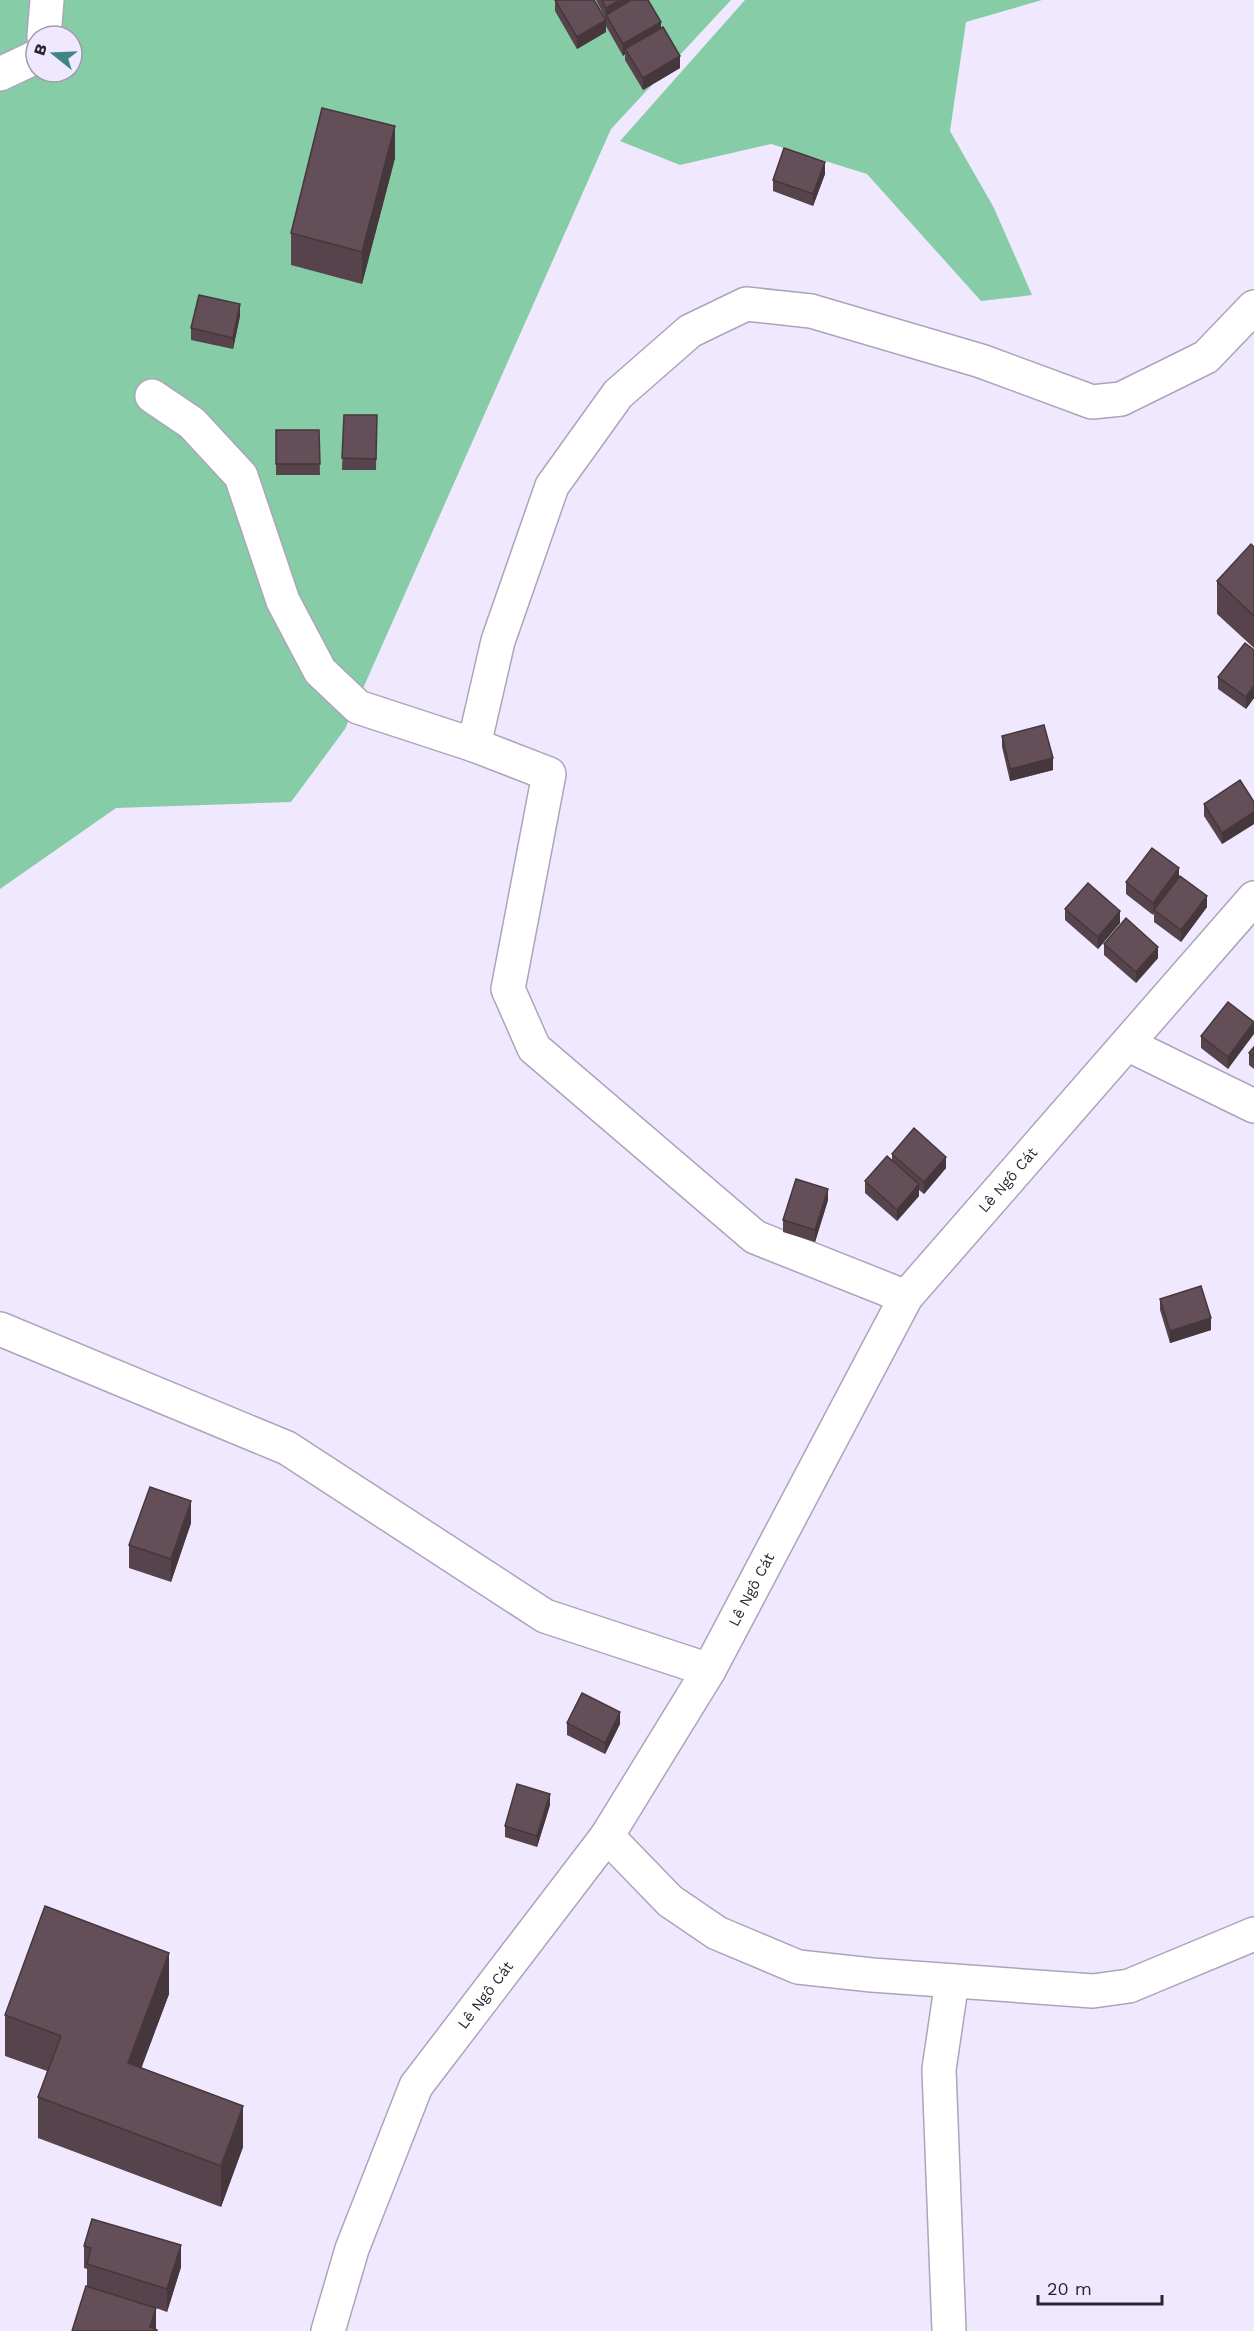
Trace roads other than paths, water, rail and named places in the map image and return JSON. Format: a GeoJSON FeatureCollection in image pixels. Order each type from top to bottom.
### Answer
{"type":"FeatureCollection","features":[{"type":"Feature","properties":{"kind":"street"},"geometry":{"type":"LineString","coordinates":[[45,24],[47,0]]}},
{"type":"Feature","properties":{"kind":"street"},"geometry":{"type":"LineString","coordinates":[[0,74],[24,63]]}},
{"type":"Feature","properties":{"kind":"street"},"geometry":{"type":"LineString","coordinates":[[474,745],[498,641],[552,486],[618,393],[690,331],[746,304],[811,311],[981,361],[1092,402],[1121,399],[1206,357],[1254,307]]}},
{"type":"Feature","properties":{"kind":"street"},"geometry":{"type":"LineString","coordinates":[[152,396],[192,423],[241,476],[283,601],[320,671],[358,707],[474,745],[549,774],[508,989],[534,1048],[755,1237],[906,1297]]}},
{"type":"Feature","properties":{"kind":"street","name":"Lê Ngô Cát"},"geometry":{"type":"LineString","coordinates":[[328,2331],[352,2249],[416,2086],[607,1836],[708,1670],[906,1297],[1254,898]]}},
{"type":"Feature","properties":{"kind":"street"},"geometry":{"type":"LineString","coordinates":[[1127,1044],[1254,1107]]}},
{"type":"Feature","properties":{"kind":"street"},"geometry":{"type":"LineString","coordinates":[[0,1329],[287,1448],[545,1616],[708,1670]]}},
{"type":"Feature","properties":{"kind":"street"},"geometry":{"type":"LineString","coordinates":[[607,1836],[670,1901],[717,1933],[798,1967],[1093,1992],[1129,1986],[1254,1934]]}},
{"type":"Feature","properties":{"kind":"street"},"geometry":{"type":"LineString","coordinates":[[949,2331],[939,2069],[952,1981]]}}]}
